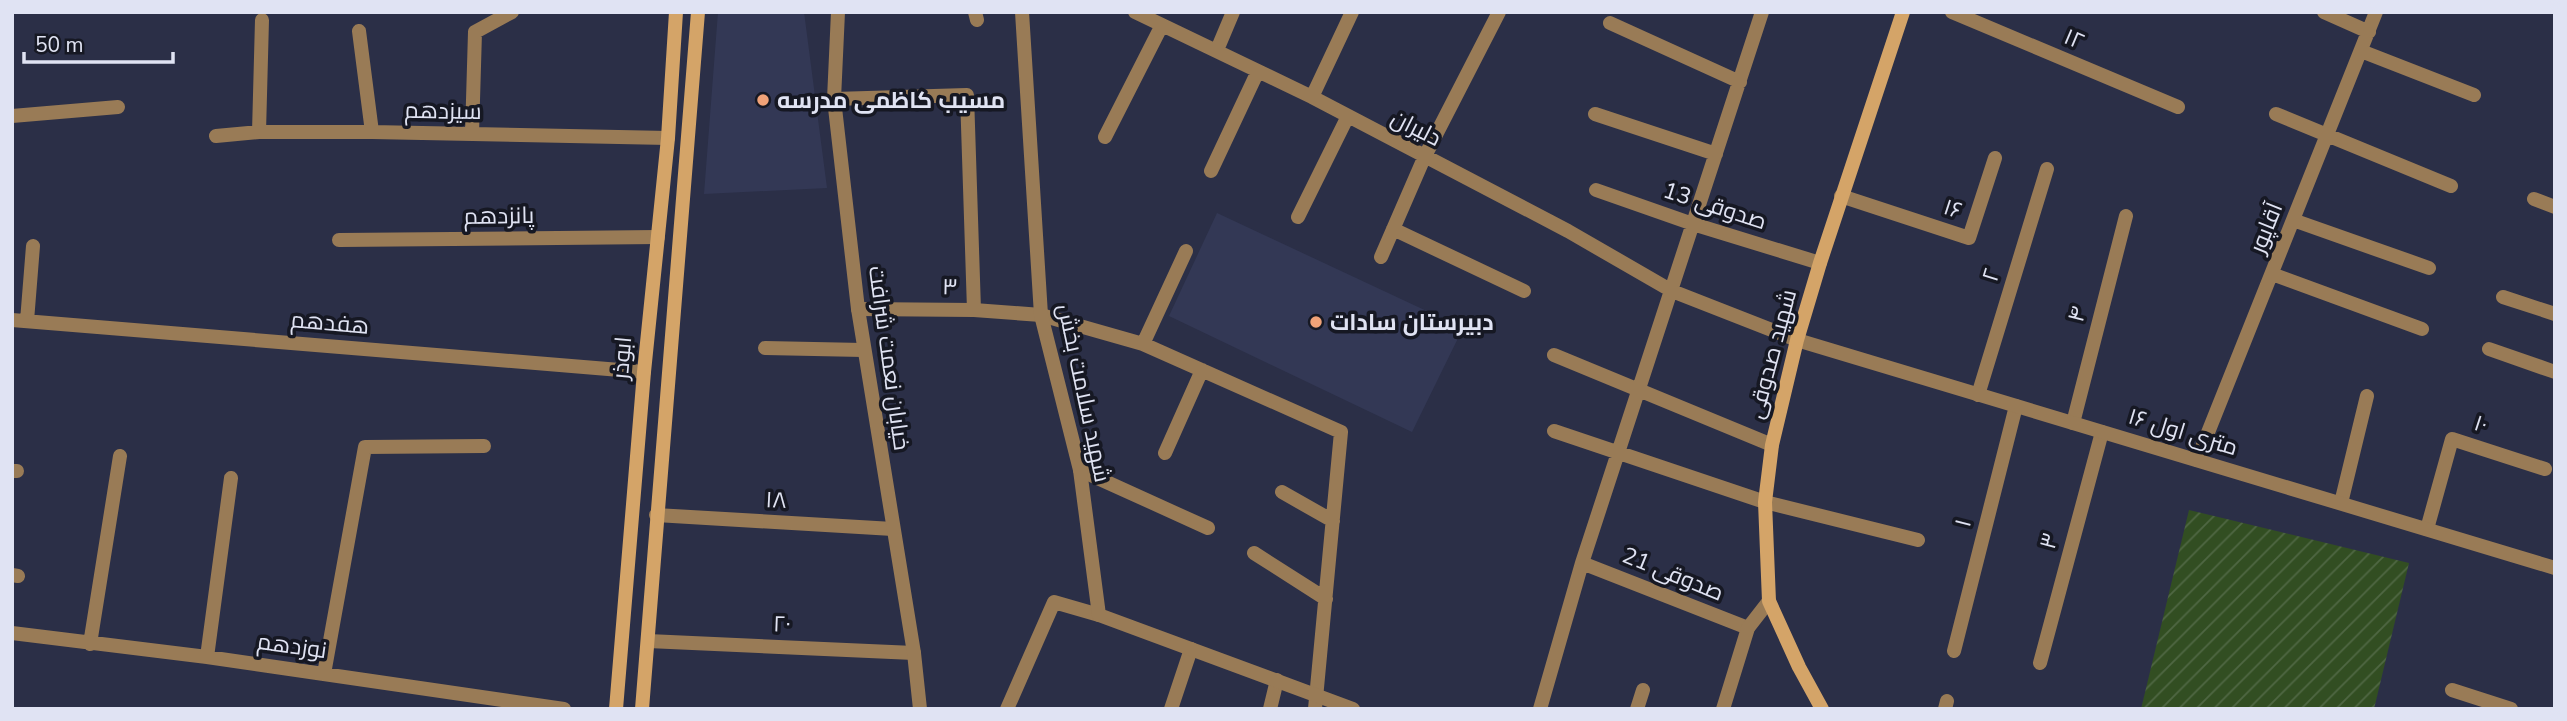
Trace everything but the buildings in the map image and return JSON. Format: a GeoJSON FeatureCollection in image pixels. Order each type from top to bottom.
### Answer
{"type":"FeatureCollection","features":[{"type":"Feature","properties":{"kind":"main road","name":"ابوذر"},"geometry":{"type":"LineString","coordinates":[[616,709],[644,372],[668,138],[676,12]]}},
{"type":"Feature","properties":{"kind":"main road","name":"ابوذر"},"geometry":{"type":"LineString","coordinates":[[642,709],[698,12]]}},
{"type":"Feature","properties":{"kind":"main road","name":"شهید صدوقی"},"geometry":{"type":"LineString","coordinates":[[1822,709],[1799,667],[1769,601],[1765,502],[1772,445],[1797,340],[1841,196],[1903,12]]}},
{"type":"Feature","properties":{"kind":"street"},"geometry":{"type":"LineString","coordinates":[[472,134],[475,32],[512,12]]}},
{"type":"Feature","properties":{"kind":"street","name":"خیابان نعمت شرافت"},"geometry":{"type":"LineString","coordinates":[[838,12],[834,99],[858,309],[914,653],[920,709]]}},
{"type":"Feature","properties":{"kind":"street","name":"شهید سلامت بخش"},"geometry":{"type":"LineString","coordinates":[[1022,12],[1041,315],[1080,470],[1099,615]]}},
{"type":"Feature","properties":{"kind":"street","name":"دلیران"},"geometry":{"type":"LineString","coordinates":[[1135,12],[1312,97],[1347,118],[1568,231],[1672,291],[1797,340]]}},
{"type":"Feature","properties":{"kind":"street"},"geometry":{"type":"LineString","coordinates":[[1217,50],[1233,12]]}},
{"type":"Feature","properties":{"kind":"street"},"geometry":{"type":"LineString","coordinates":[[1312,97],[1352,12]]}},
{"type":"Feature","properties":{"kind":"street"},"geometry":{"type":"LineString","coordinates":[[1381,257],[1424,158],[1499,12]]}},
{"type":"Feature","properties":{"kind":"street"},"geometry":{"type":"LineString","coordinates":[[1540,709],[1582,563],[1762,12]]}},
{"type":"Feature","properties":{"kind":"street","name":"۱۲"},"geometry":{"type":"LineString","coordinates":[[1952,12],[2178,107]]}},
{"type":"Feature","properties":{"kind":"street"},"geometry":{"type":"LineString","coordinates":[[2324,12],[2369,32]]}},
{"type":"Feature","properties":{"kind":"street","name":"آقاپور"},"geometry":{"type":"LineString","coordinates":[[2197,460],[2376,12]]}},
{"type":"Feature","properties":{"kind":"street"},"geometry":{"type":"LineString","coordinates":[[259,132],[262,20]]}},
{"type":"Feature","properties":{"kind":"street"},"geometry":{"type":"LineString","coordinates":[[1610,23],[1740,82]]}},
{"type":"Feature","properties":{"kind":"street"},"geometry":{"type":"LineString","coordinates":[[1105,137],[1162,25]]}},
{"type":"Feature","properties":{"kind":"street"},"geometry":{"type":"LineString","coordinates":[[359,31],[372,132]]}},
{"type":"Feature","properties":{"kind":"street"},"geometry":{"type":"LineString","coordinates":[[2361,51],[2474,95]]}},
{"type":"Feature","properties":{"kind":"street"},"geometry":{"type":"LineString","coordinates":[[1211,171],[1258,71]]}},
{"type":"Feature","properties":{"kind":"street"},"geometry":{"type":"LineString","coordinates":[[834,99],[967,94],[974,310]]}},
{"type":"Feature","properties":{"kind":"street"},"geometry":{"type":"LineString","coordinates":[[12,116],[118,107]]}},
{"type":"Feature","properties":{"kind":"street"},"geometry":{"type":"LineString","coordinates":[[1595,114],[1716,154]]}},
{"type":"Feature","properties":{"kind":"street"},"geometry":{"type":"LineString","coordinates":[[2276,114],[2451,186]]}},
{"type":"Feature","properties":{"kind":"street"},"geometry":{"type":"LineString","coordinates":[[1298,217],[1347,118]]}},
{"type":"Feature","properties":{"kind":"street","name":"سیزدهم"},"geometry":{"type":"LineString","coordinates":[[216,136],[259,132],[372,132],[668,138]]}},
{"type":"Feature","properties":{"kind":"street","name":"۱۶"},"geometry":{"type":"LineString","coordinates":[[1841,196],[1969,238],[1995,158]]}},
{"type":"Feature","properties":{"kind":"street","name":"۲"},"geometry":{"type":"LineString","coordinates":[[1978,395],[2047,169]]}},
{"type":"Feature","properties":{"kind":"street","name":"صدوقی 13"},"geometry":{"type":"LineString","coordinates":[[1596,190],[1693,224],[1820,263]]}},
{"type":"Feature","properties":{"kind":"street"},"geometry":{"type":"LineString","coordinates":[[2534,200],[2555,207]]}},
{"type":"Feature","properties":{"kind":"street","name":"۴"},"geometry":{"type":"LineString","coordinates":[[2073,423],[2126,216]]}},
{"type":"Feature","properties":{"kind":"street"},"geometry":{"type":"LineString","coordinates":[[2293,220],[2429,268]]}},
{"type":"Feature","properties":{"kind":"street"},"geometry":{"type":"LineString","coordinates":[[1393,229],[1524,291]]}},
{"type":"Feature","properties":{"kind":"street","name":"پانزدهم"},"geometry":{"type":"LineString","coordinates":[[339,240],[658,236]]}},
{"type":"Feature","properties":{"kind":"street"},"geometry":{"type":"LineString","coordinates":[[20,321],[33,246]]}},
{"type":"Feature","properties":{"kind":"street"},"geometry":{"type":"LineString","coordinates":[[1143,344],[1186,250]]}},
{"type":"Feature","properties":{"kind":"street"},"geometry":{"type":"LineString","coordinates":[[2272,274],[2422,330]]}},
{"type":"Feature","properties":{"kind":"street"},"geometry":{"type":"LineString","coordinates":[[2503,297],[2555,314]]}},
{"type":"Feature","properties":{"kind":"street","name":"۳"},"geometry":{"type":"LineString","coordinates":[[858,309],[974,310],[1041,315],[1143,344],[1341,432],[1333,521]]}},
{"type":"Feature","properties":{"kind":"street","name":"هفدهم"},"geometry":{"type":"LineString","coordinates":[[20,321],[644,372]]}},
{"type":"Feature","properties":{"kind":"street","name":"۱۶ متری اول"},"geometry":{"type":"LineString","coordinates":[[1797,340],[2555,568]]}},
{"type":"Feature","properties":{"kind":"street"},"geometry":{"type":"LineString","coordinates":[[765,348],[863,350]]}},
{"type":"Feature","properties":{"kind":"street"},"geometry":{"type":"LineString","coordinates":[[2489,349],[2555,372]]}},
{"type":"Feature","properties":{"kind":"street"},"geometry":{"type":"LineString","coordinates":[[1555,355],[1772,445]]}},
{"type":"Feature","properties":{"kind":"street"},"geometry":{"type":"LineString","coordinates":[[1165,453],[1202,370]]}},
{"type":"Feature","properties":{"kind":"street"},"geometry":{"type":"LineString","coordinates":[[2341,503],[2367,396]]}},
{"type":"Feature","properties":{"kind":"street","name":"۱"},"geometry":{"type":"LineString","coordinates":[[1954,651],[2016,406]]}},
{"type":"Feature","properties":{"kind":"street"},"geometry":{"type":"LineString","coordinates":[[1554,431],[1765,502],[1918,540]]}},
{"type":"Feature","properties":{"kind":"street","name":"۳"},"geometry":{"type":"LineString","coordinates":[[2040,663],[2102,432]]}},
{"type":"Feature","properties":{"kind":"street","name":"۱۰"},"geometry":{"type":"LineString","coordinates":[[2427,529],[2452,439],[2545,468]]}},
{"type":"Feature","properties":{"kind":"street"},"geometry":{"type":"LineString","coordinates":[[324,674],[365,447],[484,446]]}},
{"type":"Feature","properties":{"kind":"street"},"geometry":{"type":"LineString","coordinates":[[90,644],[120,456]]}},
{"type":"Feature","properties":{"kind":"street"},"geometry":{"type":"LineString","coordinates":[[1080,470],[1208,528]]}},
{"type":"Feature","properties":{"kind":"street"},"geometry":{"type":"LineString","coordinates":[[207,657],[231,478]]}},
{"type":"Feature","properties":{"kind":"street"},"geometry":{"type":"LineString","coordinates":[[1282,492],[1333,521],[1317,702]]}},
{"type":"Feature","properties":{"kind":"street","name":"۱۸"},"geometry":{"type":"LineString","coordinates":[[656,515],[892,529]]}},
{"type":"Feature","properties":{"kind":"street"},"geometry":{"type":"LineString","coordinates":[[1254,553],[1326,599]]}},
{"type":"Feature","properties":{"kind":"street","name":"صدوقی 21"},"geometry":{"type":"LineString","coordinates":[[1582,563],[1748,628]]}},
{"type":"Feature","properties":{"kind":"street"},"geometry":{"type":"LineString","coordinates":[[1723,709],[1748,628],[1769,601]]}},
{"type":"Feature","properties":{"kind":"street"},"geometry":{"type":"LineString","coordinates":[[1007,709],[1054,602],[1099,615],[1276,681],[1317,702],[1353,709]]}},
{"type":"Feature","properties":{"kind":"street","name":"نوزدهم"},"geometry":{"type":"LineString","coordinates":[[12,633],[207,657],[564,709]]}},
{"type":"Feature","properties":{"kind":"street","name":"۲۰"},"geometry":{"type":"LineString","coordinates":[[648,641],[914,653]]}},
{"type":"Feature","properties":{"kind":"street"},"geometry":{"type":"LineString","coordinates":[[1171,709],[1191,649]]}},
{"type":"Feature","properties":{"kind":"street"},"geometry":{"type":"LineString","coordinates":[[1270,709],[1276,681]]}},
{"type":"Feature","properties":{"kind":"street"},"geometry":{"type":"LineString","coordinates":[[1637,709],[1643,690]]}},
{"type":"Feature","properties":{"kind":"street"},"geometry":{"type":"LineString","coordinates":[[2452,690],[2511,709]]}},
{"type":"Feature","properties":{"kind":"shaded area","name":"مسیب کاظمی مدرسه"},"geometry":{"type":"Polygon","coordinates":[[[718,12],[804,12],[827,188],[704,194],[718,12]]]}},
{"type":"Feature","properties":{"kind":"shaded area","name":"دبیرستان سادات"},"geometry":{"type":"Polygon","coordinates":[[[1217,213],[1463,328],[1412,432],[1169,316],[1217,213]]]}},
{"type":"Feature","properties":{"kind":"green space"},"geometry":{"type":"Polygon","coordinates":[[[2189,510],[2409,563],[2374,709],[2141,709],[2189,510]]]}},
{"type":"Feature","properties":{"kind":"place","name":"مسیب کاظمی مدرسه"},"geometry":{"type":"Point","coordinates":[763,100]}},
{"type":"Feature","properties":{"kind":"place","name":"دبیرستان سادات"},"geometry":{"type":"Point","coordinates":[1316,322]}}]}
